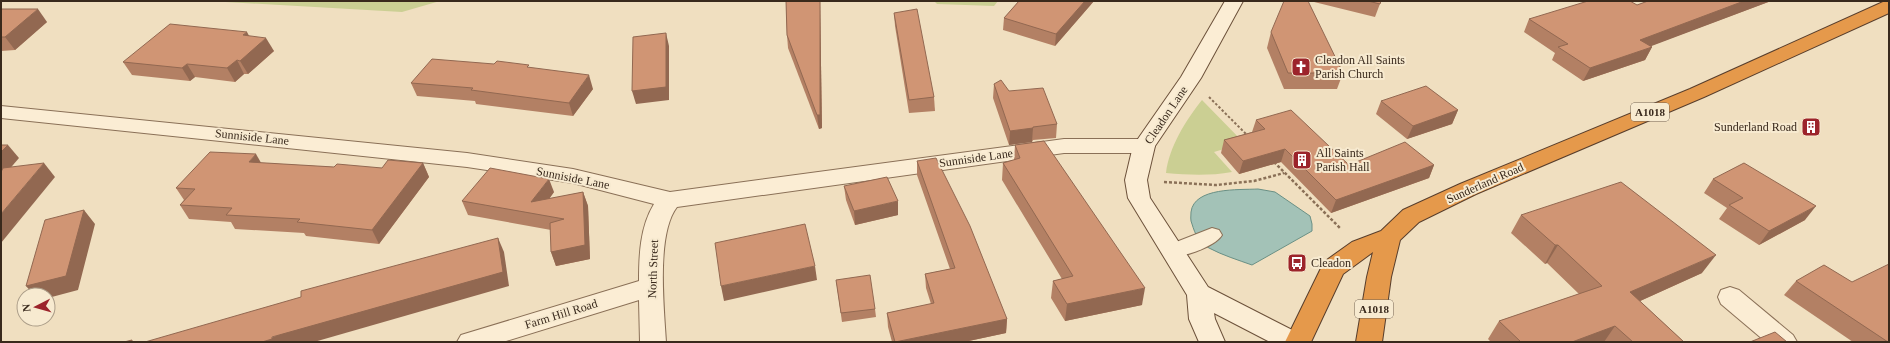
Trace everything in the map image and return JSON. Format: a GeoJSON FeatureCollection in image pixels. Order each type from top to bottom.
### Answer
{"type":"FeatureCollection","features":[{"type":"Feature","properties":{"kind":"highway","name":"Sunderland Road"},"geometry":{"type":"LineString","coordinates":[[1389,237],[1411,216],[1468,189],[1697,93],[1889,6]]}},
{"type":"Feature","properties":{"kind":"highway","name":"A1018"},"geometry":{"type":"LineString","coordinates":[[1298,342],[1333,268],[1360,248],[1389,237]]}},
{"type":"Feature","properties":{"kind":"highway","name":"A1018"},"geometry":{"type":"LineString","coordinates":[[1369,342],[1379,277],[1389,237]]}},
{"type":"Feature","properties":{"kind":"street","name":"Cleadon Lane"},"geometry":{"type":"LineString","coordinates":[[1212,342],[1202,319],[1199,294],[1138,198],[1136,180],[1144,146],[1191,78],[1234,1]]}},
{"type":"Feature","properties":{"kind":"street","name":"Sunniside Lane"},"geometry":{"type":"LineString","coordinates":[[1,112],[314,143],[467,160],[574,176],[670,200],[1064,146],[1144,146]]}},
{"type":"Feature","properties":{"kind":"street","name":"North Street"},"geometry":{"type":"LineString","coordinates":[[653,342],[651,287],[654,232],[660,213],[670,200]]}},
{"type":"Feature","properties":{"kind":"street","name":"Farm Hill Road"},"geometry":{"type":"LineString","coordinates":[[470,342],[651,287]]}},
{"type":"Feature","properties":{"kind":"street"},"geometry":{"type":"LineString","coordinates":[[1199,294],[1293,342]]}},
{"type":"Feature","properties":{"kind":"street"},"geometry":{"type":"LineString","coordinates":[[1730,298],[1784,342]]}},
{"type":"Feature","properties":{"kind":"lane"},"geometry":{"type":"LineString","coordinates":[[1173,251],[1201,242],[1212,235]]}},
{"type":"Feature","properties":{"kind":"path"},"geometry":{"type":"LineString","coordinates":[[1191,78],[1253,141]]}},
{"type":"Feature","properties":{"kind":"path"},"geometry":{"type":"LineString","coordinates":[[1269,157],[1360,248]]}},
{"type":"Feature","properties":{"kind":"path"},"geometry":{"type":"LineString","coordinates":[[1136,180],[1216,185],[1254,181],[1285,173]]}},
{"type":"Feature","properties":{"kind":"green space"},"geometry":{"type":"Polygon","coordinates":[[[208,1],[440,1],[402,12],[208,1]]]}},
{"type":"Feature","properties":{"kind":"green space"},"geometry":{"type":"Polygon","coordinates":[[[934,1],[998,1],[994,6],[937,4],[934,1]]]}},
{"type":"Feature","properties":{"kind":"green space"},"geometry":{"type":"Polygon","coordinates":[[[1202,100],[1244,143],[1214,152],[1232,172],[1199,175],[1166,173],[1174,144],[1190,116],[1202,100]]]}},
{"type":"Feature","properties":{"kind":"water"},"geometry":{"type":"Polygon","coordinates":[[[1258,189],[1275,192],[1310,216],[1312,231],[1252,265],[1219,253],[1200,241],[1191,221],[1191,212],[1194,204],[1200,198],[1209,194],[1229,190],[1258,189]]]}},
{"type":"Feature","properties":{"kind":"building"},"geometry":{"type":"Polygon","coordinates":[[[786,1],[820,1],[820,115],[817,115],[787,35],[786,1]]]}},
{"type":"Feature","properties":{"kind":"building"},"geometry":{"type":"Polygon","coordinates":[[[1019,1],[1085,1],[1056,34],[1004,18],[1019,1]]]}},
{"type":"Feature","properties":{"kind":"building"},"geometry":{"type":"Polygon","coordinates":[[[1284,1],[1308,1],[1343,73],[1288,73],[1271,32],[1284,1]]]}},
{"type":"Feature","properties":{"kind":"building"},"geometry":{"type":"Polygon","coordinates":[[[1368,1],[1381,1],[1380,4],[1368,1]]]}},
{"type":"Feature","properties":{"kind":"building"},"geometry":{"type":"Polygon","coordinates":[[[1588,1],[1630,1],[1637,5],[1648,1],[1744,1],[1640,40],[1652,47],[1590,68],[1558,47],[1568,44],[1529,19],[1588,1]]]}},
{"type":"Feature","properties":{"kind":"building"},"geometry":{"type":"Polygon","coordinates":[[[1,9],[38,9],[5,37],[1,37],[1,9]]]}},
{"type":"Feature","properties":{"kind":"building"},"geometry":{"type":"Polygon","coordinates":[[[917,9],[934,97],[909,100],[894,13],[917,9]]]}},
{"type":"Feature","properties":{"kind":"building"},"geometry":{"type":"Polygon","coordinates":[[[170,24],[247,32],[243,35],[266,38],[240,61],[237,60],[227,68],[187,64],[182,68],[123,62],[170,24]]]}},
{"type":"Feature","properties":{"kind":"building"},"geometry":{"type":"Polygon","coordinates":[[[666,33],[666,87],[632,91],[633,37],[666,33]]]}},
{"type":"Feature","properties":{"kind":"building"},"geometry":{"type":"Polygon","coordinates":[[[432,59],[494,64],[497,61],[529,65],[527,67],[589,75],[569,103],[471,90],[473,88],[411,83],[432,59]]]}},
{"type":"Feature","properties":{"kind":"building"},"geometry":{"type":"Polygon","coordinates":[[[1001,80],[1009,91],[1043,88],[1057,124],[1010,131],[994,84],[1001,80]]]}},
{"type":"Feature","properties":{"kind":"building"},"geometry":{"type":"Polygon","coordinates":[[[1426,86],[1458,110],[1413,126],[1381,101],[1426,86]]]}},
{"type":"Feature","properties":{"kind":"building"},"geometry":{"type":"Polygon","coordinates":[[[1291,110],[1349,165],[1405,142],[1434,165],[1336,200],[1285,149],[1243,161],[1224,140],[1265,129],[1256,120],[1291,110]]]}},
{"type":"Feature","properties":{"kind":"building"},"geometry":{"type":"Polygon","coordinates":[[[1044,141],[1145,288],[1067,304],[1053,281],[1073,276],[1003,163],[1020,158],[1015,145],[1044,141]]]}},
{"type":"Feature","properties":{"kind":"building"},"geometry":{"type":"Polygon","coordinates":[[[1,145],[8,145],[1,152],[1,145]]]}},
{"type":"Feature","properties":{"kind":"building"},"geometry":{"type":"Polygon","coordinates":[[[210,152],[256,154],[249,162],[334,167],[337,164],[382,168],[388,160],[423,163],[372,230],[297,222],[300,219],[226,215],[232,208],[180,205],[195,189],[176,188],[210,152]]]}},
{"type":"Feature","properties":{"kind":"building"},"geometry":{"type":"Polygon","coordinates":[[[936,158],[970,226],[1007,319],[895,342],[887,313],[934,303],[925,274],[955,268],[917,161],[936,158]]]}},
{"type":"Feature","properties":{"kind":"building"},"geometry":{"type":"Polygon","coordinates":[[[44,163],[1,214],[1,172],[3,168],[44,163]]]}},
{"type":"Feature","properties":{"kind":"building"},"geometry":{"type":"Polygon","coordinates":[[[1744,163],[1816,206],[1769,231],[1729,205],[1743,198],[1713,179],[1744,163]]]}},
{"type":"Feature","properties":{"kind":"building"},"geometry":{"type":"Polygon","coordinates":[[[490,168],[549,179],[531,202],[583,192],[585,245],[551,252],[550,223],[564,219],[462,201],[490,168]]]}},
{"type":"Feature","properties":{"kind":"building"},"geometry":{"type":"Polygon","coordinates":[[[887,177],[898,201],[854,211],[844,186],[887,177]]]}},
{"type":"Feature","properties":{"kind":"building"},"geometry":{"type":"Polygon","coordinates":[[[1621,182],[1716,255],[1630,292],[1684,342],[1633,342],[1615,326],[1572,342],[1521,342],[1499,321],[1602,286],[1558,245],[1555,245],[1521,215],[1621,182]]]}},
{"type":"Feature","properties":{"kind":"building"},"geometry":{"type":"Polygon","coordinates":[[[84,210],[66,276],[26,286],[45,220],[84,210]]]}},
{"type":"Feature","properties":{"kind":"building"},"geometry":{"type":"Polygon","coordinates":[[[805,224],[815,266],[721,286],[715,243],[805,224]]]}},
{"type":"Feature","properties":{"kind":"building"},"geometry":{"type":"Polygon","coordinates":[[[498,238],[503,272],[272,337],[272,339],[262,342],[145,342],[301,297],[301,291],[498,238]]]}},
{"type":"Feature","properties":{"kind":"building"},"geometry":{"type":"Polygon","coordinates":[[[1889,264],[1889,342],[1796,281],[1824,265],[1852,282],[1889,264]]]}},
{"type":"Feature","properties":{"kind":"building"},"geometry":{"type":"Polygon","coordinates":[[[870,275],[875,309],[841,313],[836,280],[870,275]]]}},
{"type":"Feature","properties":{"kind":"building"},"geometry":{"type":"Polygon","coordinates":[[[1775,332],[1787,342],[1750,342],[1775,332]]]}},
{"type":"Feature","properties":{"kind":"place","name":"Cleadon All Saints Parish Church"},"geometry":{"type":"Point","coordinates":[1301,67]}},
{"type":"Feature","properties":{"kind":"place","name":"Sunderland Road"},"geometry":{"type":"Point","coordinates":[1811,127]}},
{"type":"Feature","properties":{"kind":"place","name":"All Saints Parish Hall"},"geometry":{"type":"Point","coordinates":[1302,160]}},
{"type":"Feature","properties":{"kind":"place","name":"Cleadon"},"geometry":{"type":"Point","coordinates":[1297,263]}}]}
